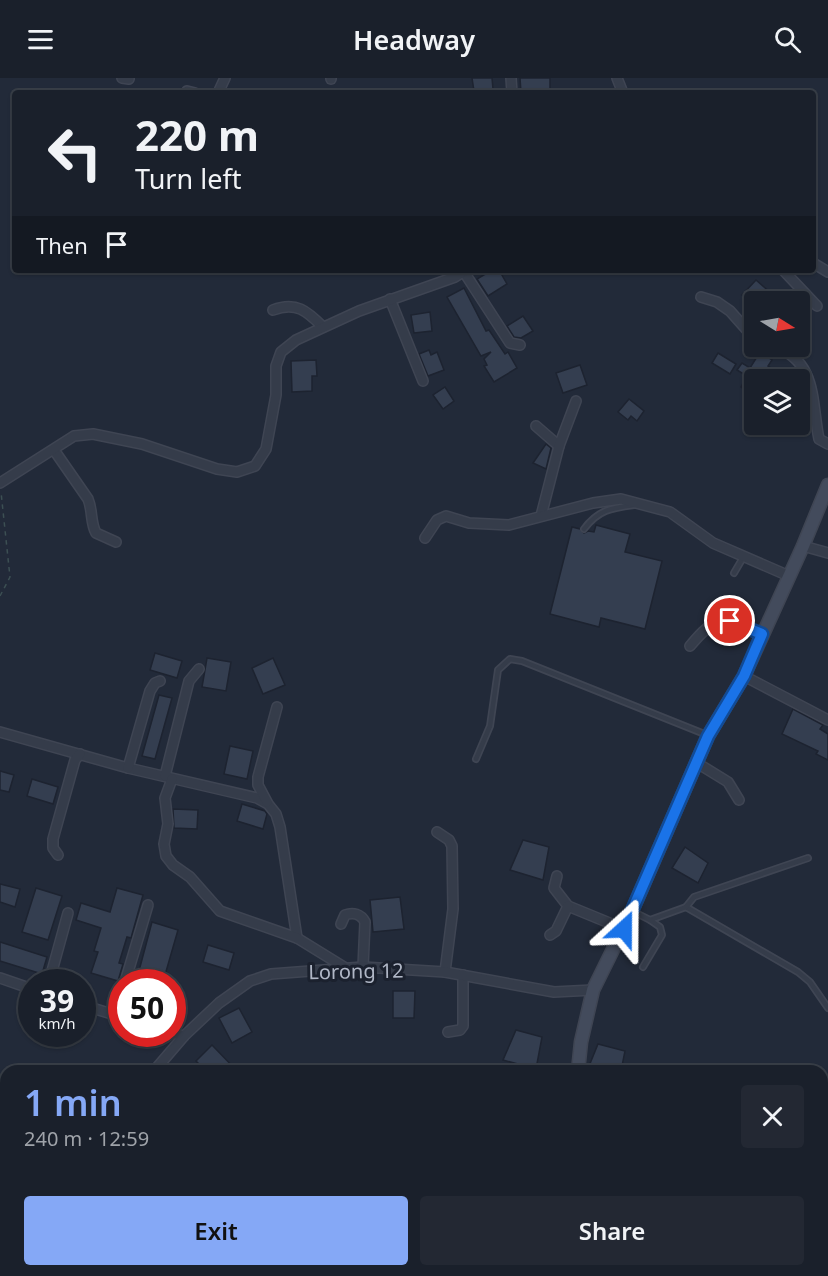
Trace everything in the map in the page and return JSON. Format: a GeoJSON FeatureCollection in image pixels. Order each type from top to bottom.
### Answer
{"type":"FeatureCollection","features":[{"type":"Feature","properties":{"kind":"main road"},"geometry":{"type":"LineString","coordinates":[[579,1065],[581,1042],[593,990],[624,929],[708,736],[744,676],[828,485]]}},
{"type":"Feature","properties":{"kind":"street"},"geometry":{"type":"LineString","coordinates":[[0,483],[74,436],[93,434],[142,444],[217,469],[237,472],[255,466],[266,449],[276,395],[276,366],[280,352],[296,340],[323,327],[460,273]]}},
{"type":"Feature","properties":{"kind":"street"},"geometry":{"type":"LineString","coordinates":[[466,273],[510,343],[520,345]]}},
{"type":"Feature","properties":{"kind":"street"},"geometry":{"type":"LineString","coordinates":[[795,274],[817,306]]}},
{"type":"Feature","properties":{"kind":"street"},"geometry":{"type":"LineString","coordinates":[[701,297],[717,302],[730,311],[744,328]]}},
{"type":"Feature","properties":{"kind":"street"},"geometry":{"type":"LineString","coordinates":[[390,299],[423,381]]}},
{"type":"Feature","properties":{"kind":"street"},"geometry":{"type":"LineString","coordinates":[[273,310],[286,305],[302,309],[323,327]]}},
{"type":"Feature","properties":{"kind":"street"},"geometry":{"type":"LineString","coordinates":[[794,357],[812,384],[819,439],[828,444]]}},
{"type":"Feature","properties":{"kind":"street"},"geometry":{"type":"LineString","coordinates":[[542,516],[559,446],[576,401]]}},
{"type":"Feature","properties":{"kind":"street"},"geometry":{"type":"LineString","coordinates":[[536,426],[559,446]]}},
{"type":"Feature","properties":{"kind":"street"},"geometry":{"type":"LineString","coordinates":[[54,450],[88,499],[92,507],[91,523],[96,533],[116,542]]}},
{"type":"Feature","properties":{"kind":"street"},"geometry":{"type":"LineString","coordinates":[[425,538],[436,520],[446,516],[469,524],[509,525],[621,499],[670,512],[712,543],[789,576]]}},
{"type":"Feature","properties":{"kind":"street"},"geometry":{"type":"LineString","coordinates":[[803,546],[828,553]]}},
{"type":"Feature","properties":{"kind":"street"},"geometry":{"type":"LineString","coordinates":[[690,646],[711,625],[721,620],[730,621],[762,634]]}},
{"type":"Feature","properties":{"kind":"street"},"geometry":{"type":"LineString","coordinates":[[200,669],[189,681],[168,778],[165,798],[168,824],[166,856],[173,865],[190,877],[220,911],[297,938],[344,968]]}},
{"type":"Feature","properties":{"kind":"street"},"geometry":{"type":"LineString","coordinates":[[744,676],[828,720]]}},
{"type":"Feature","properties":{"kind":"street"},"geometry":{"type":"LineString","coordinates":[[128,768],[150,691],[155,683],[160,681]]}},
{"type":"Feature","properties":{"kind":"street"},"geometry":{"type":"LineString","coordinates":[[277,707],[258,777],[262,795],[276,814],[280,827],[297,938]]}},
{"type":"Feature","properties":{"kind":"street"},"geometry":{"type":"LineString","coordinates":[[0,732],[128,768],[241,794],[268,804]]}},
{"type":"Feature","properties":{"kind":"street"},"geometry":{"type":"LineString","coordinates":[[58,855],[53,848],[53,839],[75,760],[80,754]]}},
{"type":"Feature","properties":{"kind":"street"},"geometry":{"type":"LineString","coordinates":[[697,763],[728,782],[739,800]]}},
{"type":"Feature","properties":{"kind":"street"},"geometry":{"type":"LineString","coordinates":[[437,832],[449,840],[452,846],[453,909],[445,972]]}},
{"type":"Feature","properties":{"kind":"street"},"geometry":{"type":"LineString","coordinates":[[556,876],[554,888],[568,906],[624,929]]}},
{"type":"Feature","properties":{"kind":"street"},"geometry":{"type":"LineString","coordinates":[[129,969],[147,905]]}},
{"type":"Feature","properties":{"kind":"street"},"geometry":{"type":"LineString","coordinates":[[550,935],[556,931],[568,906]]}},
{"type":"Feature","properties":{"kind":"street"},"geometry":{"type":"LineString","coordinates":[[53,969],[68,913]]}},
{"type":"Feature","properties":{"kind":"street"},"geometry":{"type":"LineString","coordinates":[[341,924],[345,915],[350,913],[363,918],[365,928],[363,967]]}},
{"type":"Feature","properties":{"kind":"street","name":"Lorong 12"},"geometry":{"type":"LineString","coordinates":[[186,1034],[219,1003],[250,981],[271,974],[363,967],[445,972],[545,992],[593,990]]}},
{"type":"Feature","properties":{"kind":"street"},"geometry":{"type":"LineString","coordinates":[[448,1032],[460,1030],[463,1026],[463,975]]}},
{"type":"Feature","properties":{"kind":"street"},"geometry":{"type":"LineString","coordinates":[[0,978],[18,984]]}},
{"type":"Feature","properties":{"kind":"street","name":"Lorong 12"},"geometry":{"type":"LineString","coordinates":[[161,1065],[175,1047]]}},
{"type":"Feature","properties":{"kind":"lane"},"geometry":{"type":"LineString","coordinates":[[584,529],[593,516],[606,511],[645,504]]}},
{"type":"Feature","properties":{"kind":"lane"},"geometry":{"type":"LineString","coordinates":[[734,573],[744,556]]}},
{"type":"Feature","properties":{"kind":"lane"},"geometry":{"type":"LineString","coordinates":[[476,759],[490,726],[498,670],[510,659],[522,661],[616,697],[708,736]]}},
{"type":"Feature","properties":{"kind":"lane"},"geometry":{"type":"LineString","coordinates":[[650,920],[686,907],[694,897],[808,858]]}},
{"type":"Feature","properties":{"kind":"lane"},"geometry":{"type":"LineString","coordinates":[[686,907],[798,972],[810,982],[828,1008]]}},
{"type":"Feature","properties":{"kind":"lane"},"geometry":{"type":"LineString","coordinates":[[632,911],[660,927],[662,935],[643,968]]}},
{"type":"Feature","properties":{"kind":"path"},"geometry":{"type":"LineString","coordinates":[[0,483],[10,577],[0,596]]}},
{"type":"Feature","properties":{"kind":"building"},"geometry":{"type":"Polygon","coordinates":[[[472,78],[492,78],[493,89],[474,90],[472,78]]]}},
{"type":"Feature","properties":{"kind":"building"},"geometry":{"type":"Polygon","coordinates":[[[520,78],[550,78],[550,90],[521,90],[520,78]]]}},
{"type":"Feature","properties":{"kind":"building"},"geometry":{"type":"Polygon","coordinates":[[[487,273],[501,273],[507,284],[488,296],[477,279],[487,273]]]}},
{"type":"Feature","properties":{"kind":"building"},"geometry":{"type":"Polygon","coordinates":[[[756,280],[769,291],[746,291],[756,280]]]}},
{"type":"Feature","properties":{"kind":"building"},"geometry":{"type":"Polygon","coordinates":[[[464,288],[486,331],[489,330],[505,354],[508,352],[517,368],[494,382],[484,366],[487,365],[484,359],[491,352],[481,356],[447,297],[464,288]]]}},
{"type":"Feature","properties":{"kind":"building"},"geometry":{"type":"Polygon","coordinates":[[[430,312],[432,331],[414,333],[411,315],[430,312]]]}},
{"type":"Feature","properties":{"kind":"building"},"geometry":{"type":"Polygon","coordinates":[[[523,316],[533,331],[521,338],[514,337],[507,326],[523,316]]]}},
{"type":"Feature","properties":{"kind":"building"},"geometry":{"type":"Polygon","coordinates":[[[429,350],[431,355],[437,352],[444,370],[428,376],[419,354],[429,350]]]}},
{"type":"Feature","properties":{"kind":"building"},"geometry":{"type":"Polygon","coordinates":[[[718,353],[736,364],[730,374],[712,363],[718,353]]]}},
{"type":"Feature","properties":{"kind":"building"},"geometry":{"type":"Polygon","coordinates":[[[757,357],[768,357],[772,360],[768,366],[772,369],[744,369],[744,374],[737,370],[742,363],[750,368],[757,357]]]}},
{"type":"Feature","properties":{"kind":"building"},"geometry":{"type":"Polygon","coordinates":[[[316,360],[317,376],[312,376],[312,391],[292,392],[291,361],[316,360]]]}},
{"type":"Feature","properties":{"kind":"building"},"geometry":{"type":"Polygon","coordinates":[[[580,365],[587,385],[563,393],[556,373],[580,365]]]}},
{"type":"Feature","properties":{"kind":"building"},"geometry":{"type":"Polygon","coordinates":[[[445,387],[454,401],[443,409],[433,395],[445,387]]]}},
{"type":"Feature","properties":{"kind":"building"},"geometry":{"type":"Polygon","coordinates":[[[629,399],[644,411],[637,421],[631,416],[628,420],[618,412],[629,399]]]}},
{"type":"Feature","properties":{"kind":"building"},"geometry":{"type":"Polygon","coordinates":[[[546,444],[551,448],[546,469],[533,463],[546,444]]]}},
{"type":"Feature","properties":{"kind":"building"},"geometry":{"type":"Polygon","coordinates":[[[596,525],[630,534],[625,552],[662,561],[645,629],[601,618],[599,627],[550,614],[572,527],[584,533],[594,532],[596,525]]]}},
{"type":"Feature","properties":{"kind":"building"},"geometry":{"type":"Polygon","coordinates":[[[155,653],[182,661],[177,678],[150,670],[155,653]]]}},
{"type":"Feature","properties":{"kind":"building"},"geometry":{"type":"Polygon","coordinates":[[[207,658],[231,662],[226,691],[202,687],[207,658]]]}},
{"type":"Feature","properties":{"kind":"building"},"geometry":{"type":"Polygon","coordinates":[[[273,658],[285,685],[263,694],[252,668],[273,658]]]}},
{"type":"Feature","properties":{"kind":"building"},"geometry":{"type":"Polygon","coordinates":[[[159,695],[172,698],[155,759],[142,756],[159,695]]]}},
{"type":"Feature","properties":{"kind":"building"},"geometry":{"type":"Polygon","coordinates":[[[793,709],[823,725],[820,729],[828,734],[828,760],[816,754],[818,751],[782,734],[793,709]]]}},
{"type":"Feature","properties":{"kind":"building"},"geometry":{"type":"Polygon","coordinates":[[[230,746],[253,751],[247,779],[224,774],[230,746]]]}},
{"type":"Feature","properties":{"kind":"building"},"geometry":{"type":"Polygon","coordinates":[[[0,771],[14,775],[9,792],[0,790],[0,771]]]}},
{"type":"Feature","properties":{"kind":"building"},"geometry":{"type":"Polygon","coordinates":[[[32,779],[58,787],[53,804],[27,796],[32,779]]]}},
{"type":"Feature","properties":{"kind":"building"},"geometry":{"type":"Polygon","coordinates":[[[242,804],[265,811],[267,814],[263,829],[237,821],[242,804]]]}},
{"type":"Feature","properties":{"kind":"building"},"geometry":{"type":"Polygon","coordinates":[[[173,809],[198,810],[197,829],[174,828],[173,809]]]}},
{"type":"Feature","properties":{"kind":"building"},"geometry":{"type":"Polygon","coordinates":[[[523,840],[549,847],[543,880],[510,870],[523,840]]]}},
{"type":"Feature","properties":{"kind":"building"},"geometry":{"type":"Polygon","coordinates":[[[685,847],[708,863],[698,883],[672,868],[685,847]]]}},
{"type":"Feature","properties":{"kind":"building"},"geometry":{"type":"Polygon","coordinates":[[[0,884],[20,889],[15,907],[0,902],[0,884]]]}},
{"type":"Feature","properties":{"kind":"building"},"geometry":{"type":"Polygon","coordinates":[[[36,888],[62,896],[48,940],[22,932],[36,888]]]}},
{"type":"Feature","properties":{"kind":"building"},"geometry":{"type":"Polygon","coordinates":[[[117,888],[143,895],[131,938],[127,937],[119,963],[123,964],[122,969],[108,969],[108,978],[96,974],[96,969],[92,969],[98,952],[94,951],[101,928],[76,920],[81,903],[110,912],[117,888]]]}},
{"type":"Feature","properties":{"kind":"building"},"geometry":{"type":"Polygon","coordinates":[[[400,897],[404,929],[373,932],[370,900],[400,897]]]}},
{"type":"Feature","properties":{"kind":"building"},"geometry":{"type":"Polygon","coordinates":[[[152,922],[178,930],[167,969],[139,969],[152,922]]]}},
{"type":"Feature","properties":{"kind":"building"},"geometry":{"type":"Polygon","coordinates":[[[0,942],[47,957],[43,969],[26,969],[0,961],[0,942]]]}},
{"type":"Feature","properties":{"kind":"building"},"geometry":{"type":"Polygon","coordinates":[[[208,945],[234,953],[229,970],[203,962],[208,945]]]}},
{"type":"Feature","properties":{"kind":"building"},"geometry":{"type":"Polygon","coordinates":[[[393,991],[415,991],[414,1018],[393,1018],[393,991]]]}},
{"type":"Feature","properties":{"kind":"building"},"geometry":{"type":"Polygon","coordinates":[[[239,1008],[252,1032],[232,1043],[219,1018],[239,1008]]]}},
{"type":"Feature","properties":{"kind":"building"},"geometry":{"type":"Polygon","coordinates":[[[516,1030],[542,1037],[537,1065],[521,1065],[503,1060],[516,1030]]]}},
{"type":"Feature","properties":{"kind":"building"},"geometry":{"type":"Polygon","coordinates":[[[598,1044],[625,1051],[622,1065],[589,1065],[598,1044]]]}},
{"type":"Feature","properties":{"kind":"building"},"geometry":{"type":"Polygon","coordinates":[[[212,1045],[231,1065],[200,1065],[196,1061],[212,1045]]]}},
{"type":"Feature","properties":{"kind":"route"},"geometry":{"type":"LineString","coordinates":[[624,929],[708,736],[744,676],[762,634],[730,621]]}}]}
